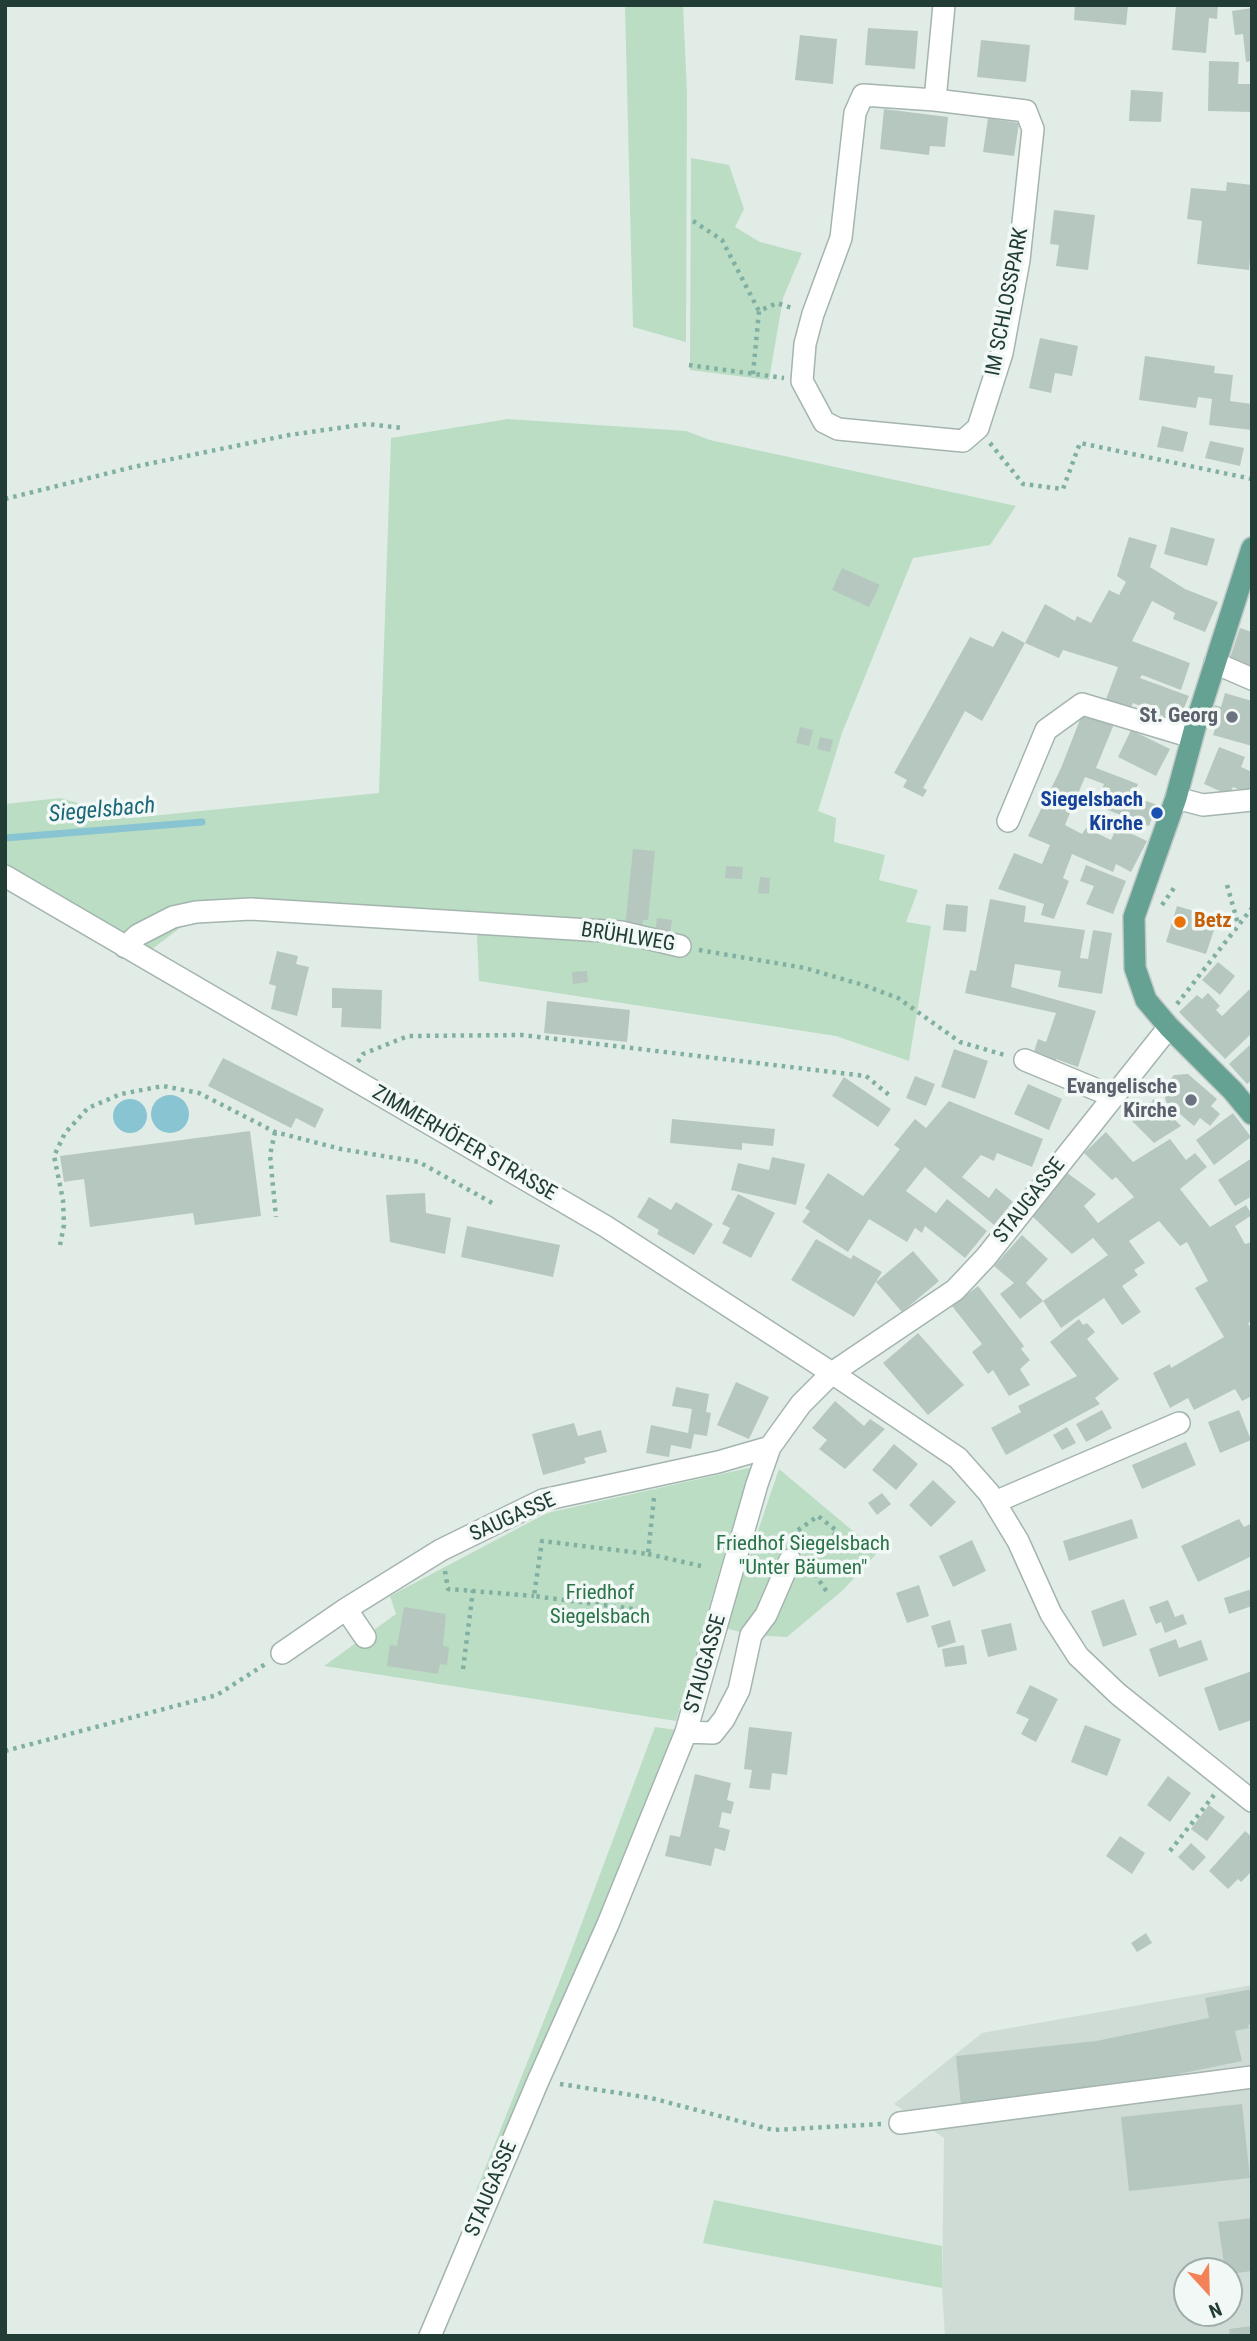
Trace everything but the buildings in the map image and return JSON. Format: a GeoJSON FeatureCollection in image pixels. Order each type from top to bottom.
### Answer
{"type":"FeatureCollection","features":[{"type":"Feature","properties":{"kind":"main road"},"geometry":{"type":"LineString","coordinates":[[1252,548],[1192,737],[1176,798],[1134,917],[1135,968],[1146,1000],[1252,1114]]}},
{"type":"Feature","properties":{"kind":"street"},"geometry":{"type":"LineString","coordinates":[[935,100],[944,5]]}},
{"type":"Feature","properties":{"kind":"street","name":"IM SCHLOSSPARK"},"geometry":{"type":"LineString","coordinates":[[802,381],[805,344],[813,314],[841,238],[855,113],[863,95],[1026,111],[1033,129],[1019,260],[1003,353],[978,428]]}},
{"type":"Feature","properties":{"kind":"street"},"geometry":{"type":"LineString","coordinates":[[802,381],[824,422],[838,429],[962,441],[978,428]]}},
{"type":"Feature","properties":{"kind":"street"},"geometry":{"type":"LineString","coordinates":[[1215,663],[1252,679]]}},
{"type":"Feature","properties":{"kind":"street"},"geometry":{"type":"LineString","coordinates":[[1008,821],[1046,730],[1082,704],[1192,737]]}},
{"type":"Feature","properties":{"kind":"street"},"geometry":{"type":"LineString","coordinates":[[1176,798],[1203,805],[1252,800]]}},
{"type":"Feature","properties":{"kind":"street","name":"ZIMMERHÖFER STRASSE"},"geometry":{"type":"LineString","coordinates":[[5,876],[604,1226],[958,1458],[995,1502],[1018,1541],[1051,1614],[1078,1656],[1118,1694],[1252,1801]]}},
{"type":"Feature","properties":{"kind":"street","name":"BRÜHLWEG"},"geometry":{"type":"LineString","coordinates":[[125,947],[138,935],[173,917],[196,912],[251,909],[621,932],[680,946]]}},
{"type":"Feature","properties":{"kind":"street","name":"STAUGASSE"},"geometry":{"type":"LineString","coordinates":[[430,2336],[608,1924],[686,1732],[770,1447],[801,1404],[832,1373],[955,1290],[986,1257],[1169,1027]]}},
{"type":"Feature","properties":{"kind":"street"},"geometry":{"type":"LineString","coordinates":[[1026,1060],[1112,1096]]}},
{"type":"Feature","properties":{"kind":"street"},"geometry":{"type":"LineString","coordinates":[[995,1502],[1180,1423]]}},
{"type":"Feature","properties":{"kind":"street","name":"SAUGASSE"},"geometry":{"type":"LineString","coordinates":[[282,1653],[346,1609],[441,1550],[543,1500],[770,1447]]}},
{"type":"Feature","properties":{"kind":"street"},"geometry":{"type":"LineString","coordinates":[[686,1732],[713,1732],[724,1719],[738,1690],[751,1635],[799,1563]]}},
{"type":"Feature","properties":{"kind":"street"},"geometry":{"type":"LineString","coordinates":[[346,1609],[365,1637]]}},
{"type":"Feature","properties":{"kind":"street"},"geometry":{"type":"LineString","coordinates":[[900,2123],[1252,2077]]}},
{"type":"Feature","properties":{"kind":"path"},"geometry":{"type":"LineString","coordinates":[[693,221],[722,240],[760,311],[753,374]]}},
{"type":"Feature","properties":{"kind":"path"},"geometry":{"type":"LineString","coordinates":[[760,311],[777,303],[813,314]]}},
{"type":"Feature","properties":{"kind":"path"},"geometry":{"type":"LineString","coordinates":[[689,365],[802,381]]}},
{"type":"Feature","properties":{"kind":"path"},"geometry":{"type":"LineString","coordinates":[[5,499],[133,467],[289,435],[367,424],[402,428]]}},
{"type":"Feature","properties":{"kind":"path"},"geometry":{"type":"LineString","coordinates":[[978,428],[1023,484],[1063,489],[1080,443],[1252,479]]}},
{"type":"Feature","properties":{"kind":"path"},"geometry":{"type":"LineString","coordinates":[[1227,885],[1238,925]]}},
{"type":"Feature","properties":{"kind":"path"},"geometry":{"type":"LineString","coordinates":[[1159,908],[1174,888]]}},
{"type":"Feature","properties":{"kind":"path"},"geometry":{"type":"LineString","coordinates":[[1169,999],[1173,1008],[1252,908]]}},
{"type":"Feature","properties":{"kind":"path","name":"BRÜHLWEG"},"geometry":{"type":"LineString","coordinates":[[680,946],[804,968],[863,985],[898,998],[960,1042],[1026,1060]]}},
{"type":"Feature","properties":{"kind":"path"},"geometry":{"type":"LineString","coordinates":[[348,1077],[363,1054],[408,1036],[522,1035],[866,1076],[889,1095]]}},
{"type":"Feature","properties":{"kind":"path"},"geometry":{"type":"LineString","coordinates":[[61,1245],[64,1225],[63,1200],[54,1156],[65,1133],[88,1108],[121,1094],[163,1086],[199,1093],[275,1132],[341,1149],[419,1162],[494,1205]]}},
{"type":"Feature","properties":{"kind":"path"},"geometry":{"type":"LineString","coordinates":[[275,1132],[270,1155],[276,1217]]}},
{"type":"Feature","properties":{"kind":"path"},"geometry":{"type":"LineString","coordinates":[[649,1554],[655,1489],[653,1476]]}},
{"type":"Feature","properties":{"kind":"path"},"geometry":{"type":"LineString","coordinates":[[534,1596],[542,1541],[649,1554],[701,1566]]}},
{"type":"Feature","properties":{"kind":"path"},"geometry":{"type":"LineString","coordinates":[[441,1550],[448,1589],[534,1596],[641,1610]]}},
{"type":"Feature","properties":{"kind":"path"},"geometry":{"type":"LineString","coordinates":[[799,1563],[827,1592]]}},
{"type":"Feature","properties":{"kind":"path"},"geometry":{"type":"LineString","coordinates":[[464,1669],[472,1590]]}},
{"type":"Feature","properties":{"kind":"path"},"geometry":{"type":"LineString","coordinates":[[5,1751],[217,1695],[282,1653]]}},
{"type":"Feature","properties":{"kind":"path"},"geometry":{"type":"LineString","coordinates":[[1170,1851],[1226,1780]]}},
{"type":"Feature","properties":{"kind":"path"},"geometry":{"type":"LineString","coordinates":[[538,2081],[651,2098],[773,2130],[900,2123]]}},
{"type":"Feature","properties":{"kind":"shaded area"},"geometry":{"type":"Polygon","coordinates":[[[1252,1985],[1252,2336],[945,2336],[942,2288],[944,2138],[894,2104],[982,2033],[1252,1985]]]}},
{"type":"Feature","properties":{"kind":"green space"},"geometry":{"type":"Polygon","coordinates":[[[625,5],[683,5],[687,94],[686,342],[633,327],[625,5]]]}},
{"type":"Feature","properties":{"kind":"green space"},"geometry":{"type":"Polygon","coordinates":[[[691,158],[729,165],[744,209],[735,227],[760,242],[802,253],[783,298],[769,380],[690,370],[691,158]]]}},
{"type":"Feature","properties":{"kind":"green space"},"geometry":{"type":"Polygon","coordinates":[[[508,419],[686,431],[710,440],[1016,506],[990,545],[913,558],[842,733],[818,811],[836,818],[834,842],[885,855],[879,880],[918,890],[906,922],[931,926],[909,1061],[836,1036],[479,981],[476,916],[378,921],[189,921],[147,953],[5,869],[5,804],[60,798],[131,818],[379,793],[391,438],[508,419]]]}},
{"type":"Feature","properties":{"kind":"green space","name":"Friedhof Siegelsbach"},"geometry":{"type":"Polygon","coordinates":[[[753,1467],[733,1525],[676,1721],[324,1666],[396,1614],[390,1596],[547,1513],[753,1467]]]}},
{"type":"Feature","properties":{"kind":"green space","name":"Friedhof Siegelsbach \"Unter Bäumen\""},"geometry":{"type":"Polygon","coordinates":[[[779,1469],[878,1552],[843,1590],[787,1637],[751,1635],[725,1628],[779,1469]]]}},
{"type":"Feature","properties":{"kind":"green space"},"geometry":{"type":"Polygon","coordinates":[[[655,1727],[676,1730],[625,1865],[480,2196],[476,2191],[568,1960],[655,1727]]]}},
{"type":"Feature","properties":{"kind":"green space"},"geometry":{"type":"Polygon","coordinates":[[[714,2200],[942,2246],[942,2288],[703,2243],[714,2200]]]}},
{"type":"Feature","properties":{"kind":"water"},"geometry":{"type":"Polygon","coordinates":[[[170,1095],[183,1101],[189,1114],[183,1127],[170,1133],[157,1127],[151,1114],[157,1101],[170,1095]]]}},
{"type":"Feature","properties":{"kind":"water"},"geometry":{"type":"Polygon","coordinates":[[[130,1099],[142,1104],[147,1116],[142,1128],[130,1133],[118,1128],[113,1116],[118,1104],[130,1099]]]}},
{"type":"Feature","properties":{"kind":"waterway","name":"Siegelsbach"},"geometry":{"type":"LineString","coordinates":[[5,838],[202,822]]}},
{"type":"Feature","properties":{"kind":"place","name":"St. Georg"},"geometry":{"type":"Point","coordinates":[1232,717]}},
{"type":"Feature","properties":{"kind":"place","name":"Siegelsbach Kirche"},"geometry":{"type":"Point","coordinates":[1157,813]}},
{"type":"Feature","properties":{"kind":"place","name":"Betz"},"geometry":{"type":"Point","coordinates":[1180,922]}},
{"type":"Feature","properties":{"kind":"place","name":"Evangelische Kirche"},"geometry":{"type":"Point","coordinates":[1191,1100]}}]}
